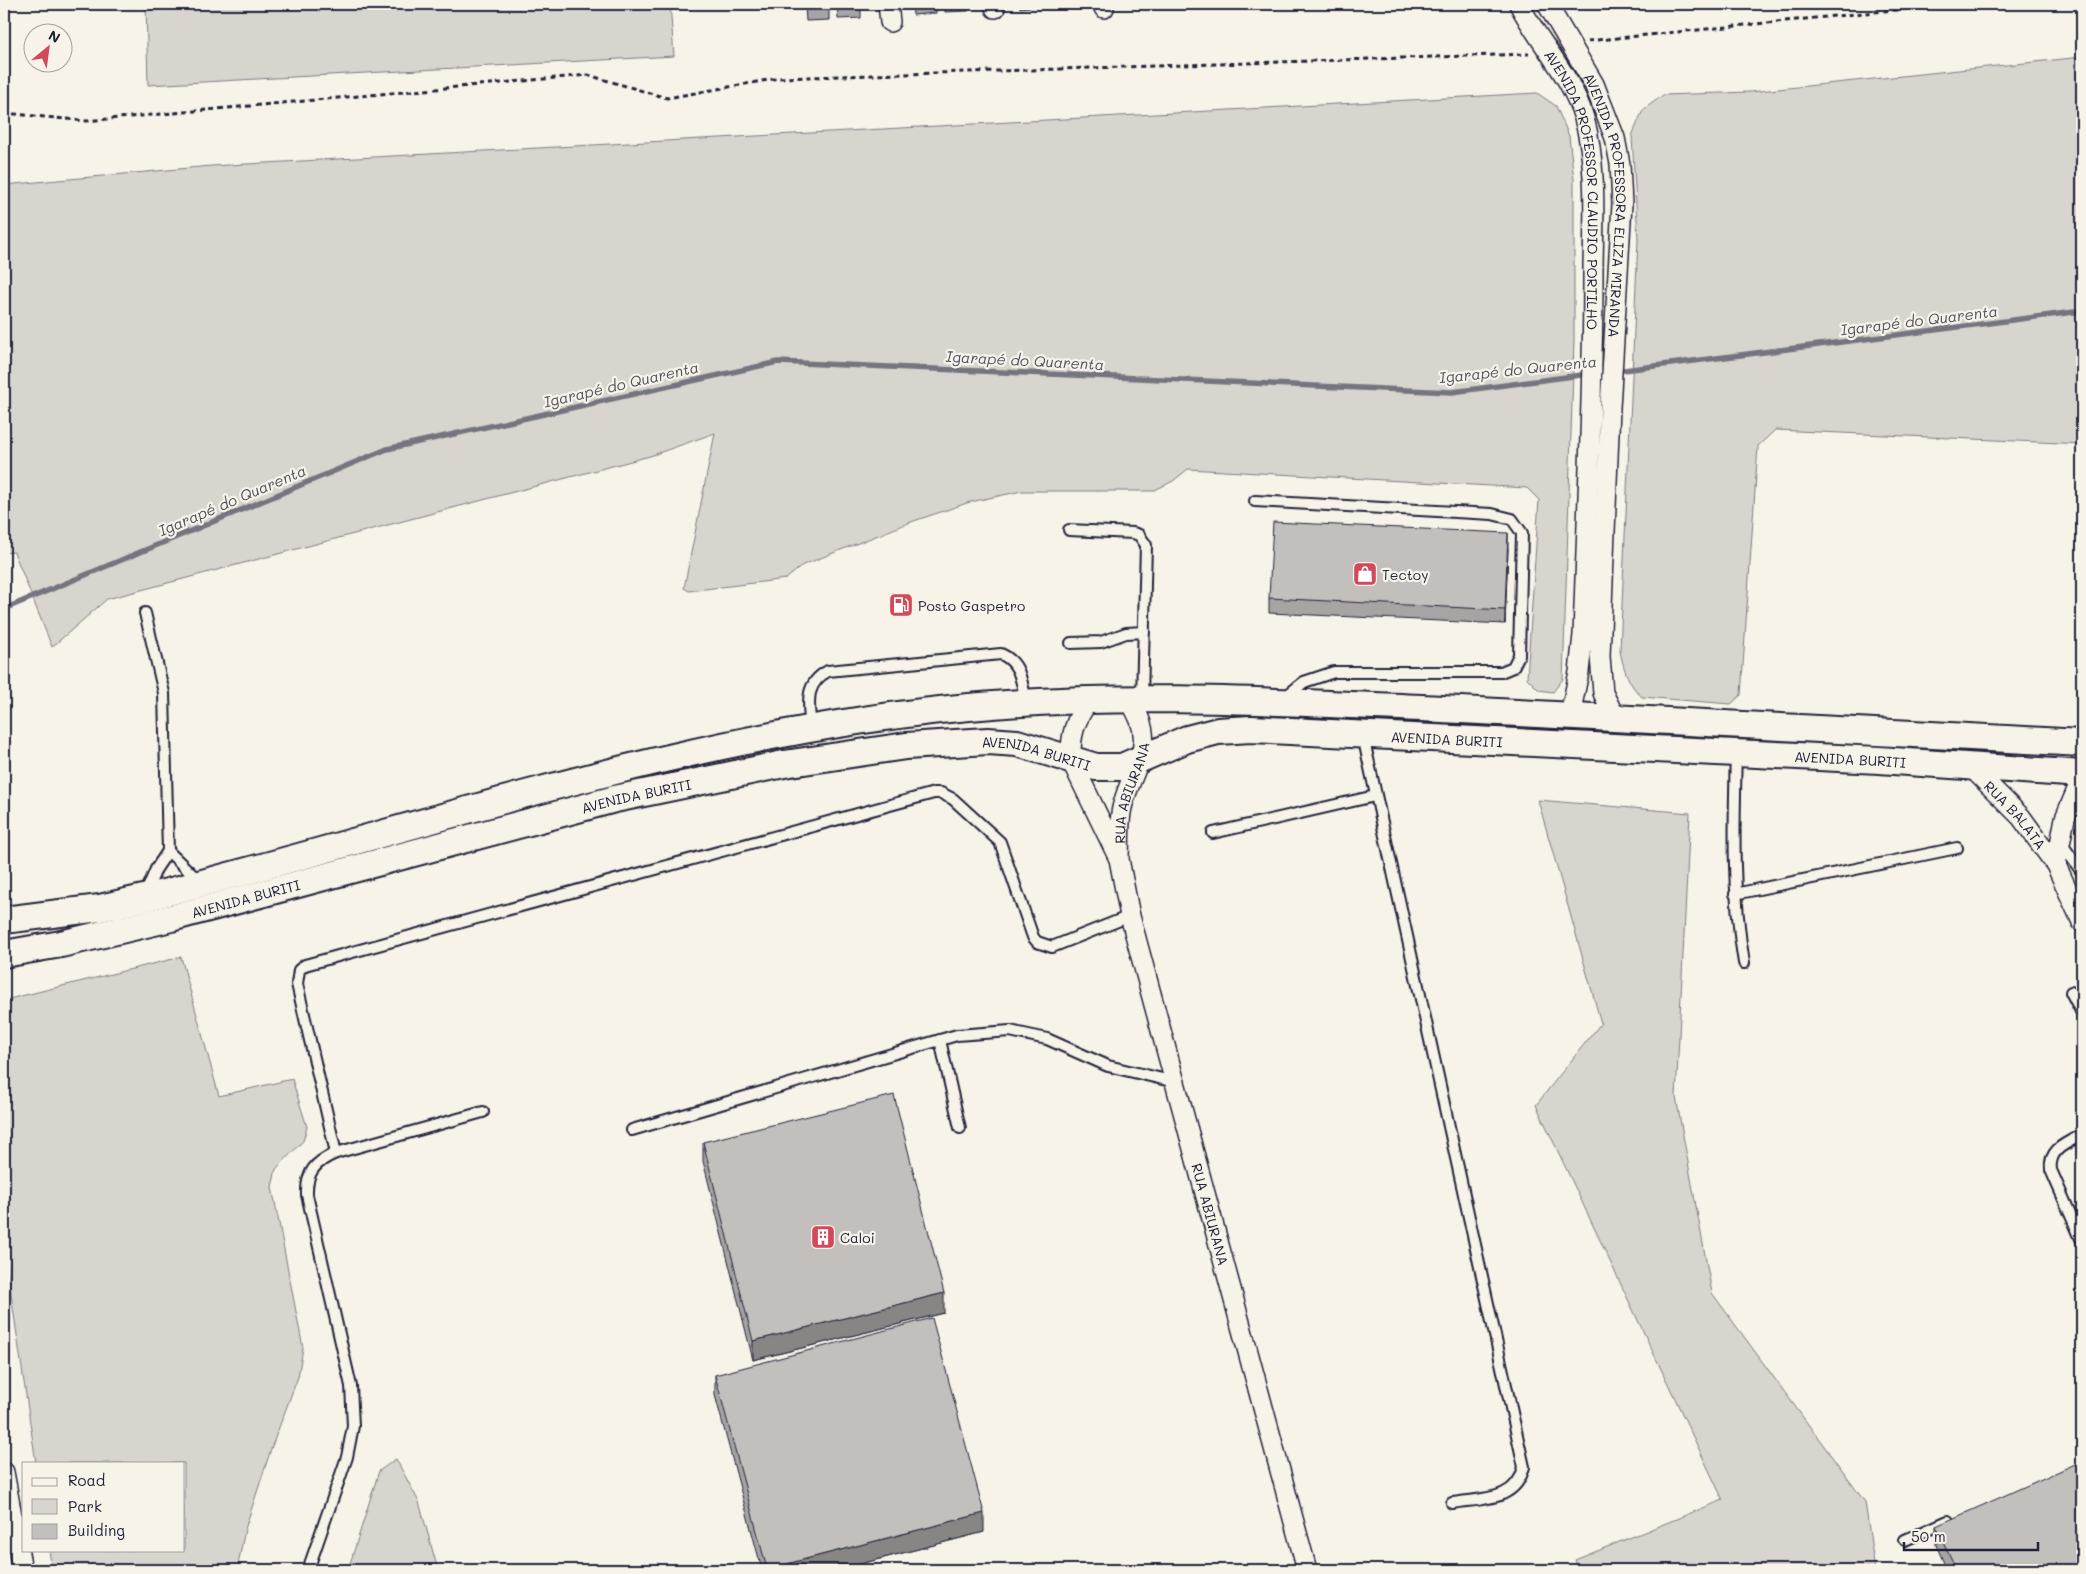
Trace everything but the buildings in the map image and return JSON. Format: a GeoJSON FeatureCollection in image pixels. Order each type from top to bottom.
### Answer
{"type":"FeatureCollection","features":[{"type":"Feature","properties":{"kind":"main road","name":"AVENIDA BURITI"},"geometry":{"type":"LineString","coordinates":[[4,920],[100,908],[144,898],[678,755],[894,716],[1026,702],[1136,700],[1279,702],[1615,717],[2082,743]]}},
{"type":"Feature","properties":{"kind":"main road","name":"AVENIDA BURITI"},"geometry":{"type":"LineString","coordinates":[[10,956],[171,918],[615,800],[784,764],[906,746],[988,741],[1017,743],[1096,767],[1122,767],[1187,739],[1218,731],[1251,729],[1879,760],[2082,776]]}},
{"type":"Feature","properties":{"kind":"street","name":"AVENIDA PROFESSOR CLAUDIO PORTILHO"},"geometry":{"type":"LineString","coordinates":[[1519,4],[1570,84],[1584,119],[1593,178],[1593,348],[1600,407],[1582,653],[1570,715]]}},
{"type":"Feature","properties":{"kind":"street","name":"AVENIDA PROFESSORA ELIZA MIRANDA"},"geometry":{"type":"LineString","coordinates":[[1547,4],[1594,84],[1608,116],[1620,164],[1622,204],[1612,354],[1600,407],[1600,656],[1603,693],[1615,717]]}},
{"type":"Feature","properties":{"kind":"street","name":"RUA ABIURANA"},"geometry":{"type":"LineString","coordinates":[[1089,700],[1078,715],[1073,728],[1070,742],[1071,760],[1119,859]]}},
{"type":"Feature","properties":{"kind":"street","name":"RUA ABIURANA"},"geometry":{"type":"LineString","coordinates":[[1136,700],[1144,730],[1138,761],[1122,806],[1119,859],[1130,916],[1307,1570]]}},
{"type":"Feature","properties":{"kind":"street","name":"RUA BALATA"},"geometry":{"type":"LineString","coordinates":[[1972,768],[2021,817],[2056,864],[2082,922]]}},
{"type":"Feature","properties":{"kind":"street","name":"RUA BALATA"},"geometry":{"type":"LineString","coordinates":[[2056,864],[2059,840],[2065,818],[2082,776]]}},
{"type":"Feature","properties":{"kind":"street"},"geometry":{"type":"LineString","coordinates":[[4,1472],[22,1570]]}},
{"type":"Feature","properties":{"kind":"lane"},"geometry":{"type":"LineString","coordinates":[[1255,501],[1492,514],[1512,520],[1522,533],[1519,655],[1513,667],[1501,672],[1334,672],[1304,682],[1279,702]]}},
{"type":"Feature","properties":{"kind":"lane"},"geometry":{"type":"LineString","coordinates":[[1069,530],[1133,533],[1144,539],[1146,545],[1144,632],[1136,700]]}},
{"type":"Feature","properties":{"kind":"lane"},"geometry":{"type":"LineString","coordinates":[[144,898],[156,869],[168,851],[164,693],[145,613]]}},
{"type":"Feature","properties":{"kind":"lane"},"geometry":{"type":"LineString","coordinates":[[1071,643],[1101,642],[1126,633],[1144,632]]}},
{"type":"Feature","properties":{"kind":"lane"},"geometry":{"type":"LineString","coordinates":[[811,730],[809,690],[819,676],[828,671],[1001,654],[1015,662],[1019,670],[1026,702]]}},
{"type":"Feature","properties":{"kind":"lane"},"geometry":{"type":"LineString","coordinates":[[1363,734],[1375,796],[1524,1467],[1518,1484],[1512,1490],[1504,1494],[1452,1503]]}},
{"type":"Feature","properties":{"kind":"lane"},"geometry":{"type":"LineString","coordinates":[[1736,753],[1733,855],[1735,894],[1744,964]]}},
{"type":"Feature","properties":{"kind":"lane"},"geometry":{"type":"LineString","coordinates":[[336,1153],[297,984],[299,970],[304,964],[934,793],[941,793],[954,799],[1000,842],[1037,942],[1052,947],[1130,916]]}},
{"type":"Feature","properties":{"kind":"lane"},"geometry":{"type":"LineString","coordinates":[[1213,833],[1375,796]]}},
{"type":"Feature","properties":{"kind":"lane"},"geometry":{"type":"LineString","coordinates":[[2059,840],[2082,872]]}},
{"type":"Feature","properties":{"kind":"lane"},"geometry":{"type":"LineString","coordinates":[[1735,894],[1957,848]]}},
{"type":"Feature","properties":{"kind":"lane"},"geometry":{"type":"LineString","coordinates":[[168,851],[201,884]]}},
{"type":"Feature","properties":{"kind":"lane"},"geometry":{"type":"LineString","coordinates":[[2071,992],[2082,1013]]}},
{"type":"Feature","properties":{"kind":"lane"},"geometry":{"type":"LineString","coordinates":[[632,1130],[957,1035],[1010,1031],[1047,1039],[1108,1066],[1175,1082]]}},
{"type":"Feature","properties":{"kind":"lane"},"geometry":{"type":"LineString","coordinates":[[940,1040],[960,1128]]}},
{"type":"Feature","properties":{"kind":"lane"},"geometry":{"type":"LineString","coordinates":[[308,1570],[346,1457],[353,1426],[351,1386],[307,1195],[309,1174],[314,1165],[336,1153],[482,1112]]}},
{"type":"Feature","properties":{"kind":"lane"},"geometry":{"type":"LineString","coordinates":[[2082,1135],[2060,1147],[2053,1154],[2050,1161],[2051,1170],[2082,1241]]}},
{"type":"Feature","properties":{"kind":"lane"},"geometry":{"type":"LineString","coordinates":[[1905,1540],[1958,1517]]}},
{"type":"Feature","properties":{"kind":"path"},"geometry":{"type":"LineString","coordinates":[[1570,43],[1954,4]]}},
{"type":"Feature","properties":{"kind":"path"},"geometry":{"type":"LineString","coordinates":[[4,113],[86,121],[588,75],[666,98],[779,78],[1550,53]]}},
{"type":"Feature","properties":{"kind":"green space"},"geometry":{"type":"Polygon","coordinates":[[[146,4],[670,4],[674,56],[148,85],[146,4]]]}},
{"type":"Feature","properties":{"kind":"green space"},"geometry":{"type":"Polygon","coordinates":[[[2082,57],[2082,444],[1775,430],[1758,446],[1741,695],[1731,704],[1642,697],[1633,687],[1627,676],[1620,651],[1638,239],[1632,136],[1643,110],[1663,95],[1750,92],[2082,57]]]}},
{"type":"Feature","properties":{"kind":"green space"},"geometry":{"type":"Polygon","coordinates":[[[1537,93],[1556,106],[1569,136],[1574,180],[1574,341],[1563,679],[1553,692],[1539,690],[1527,678],[1539,500],[1527,488],[1188,469],[1173,481],[1153,491],[1022,491],[970,502],[911,522],[803,565],[786,579],[689,591],[684,588],[715,433],[650,456],[107,599],[52,647],[14,552],[4,553],[4,185],[211,166],[1537,93]]]}},
{"type":"Feature","properties":{"kind":"green space"},"geometry":{"type":"Polygon","coordinates":[[[1538,800],[1690,813],[1676,1097],[1712,1293],[1865,1502],[1875,1570],[1578,1570],[1575,1560],[1723,1500],[1536,1105],[1601,1023],[1538,800]]]}},
{"type":"Feature","properties":{"kind":"green space"},"geometry":{"type":"Polygon","coordinates":[[[181,957],[219,1096],[292,1079],[307,1127],[303,1141],[276,1169],[272,1187],[303,1348],[298,1377],[272,1446],[245,1529],[237,1570],[52,1570],[49,1552],[185,1552],[185,1462],[36,1462],[4,1247],[4,1004],[9,999],[181,957]]]}},
{"type":"Feature","properties":{"kind":"green space"},"geometry":{"type":"Polygon","coordinates":[[[396,1459],[419,1502],[438,1570],[348,1570],[379,1471],[396,1459]]]}},
{"type":"Feature","properties":{"kind":"waterway","name":"Igarapé do Quarenta"},"geometry":{"type":"LineString","coordinates":[[1616,371],[2082,311]]}},
{"type":"Feature","properties":{"kind":"waterway","name":"Igarapé do Quarenta"},"geometry":{"type":"LineString","coordinates":[[4,609],[387,449],[778,362],[1452,392],[1589,374]]}},
{"type":"Feature","properties":{"kind":"place","name":"Tectoy"},"geometry":{"type":"Point","coordinates":[1365,574]}},
{"type":"Feature","properties":{"kind":"place","name":"Posto Gaspetro"},"geometry":{"type":"Point","coordinates":[901,605]}},
{"type":"Feature","properties":{"kind":"place","name":"Caloi"},"geometry":{"type":"Point","coordinates":[823,1237]}}]}
